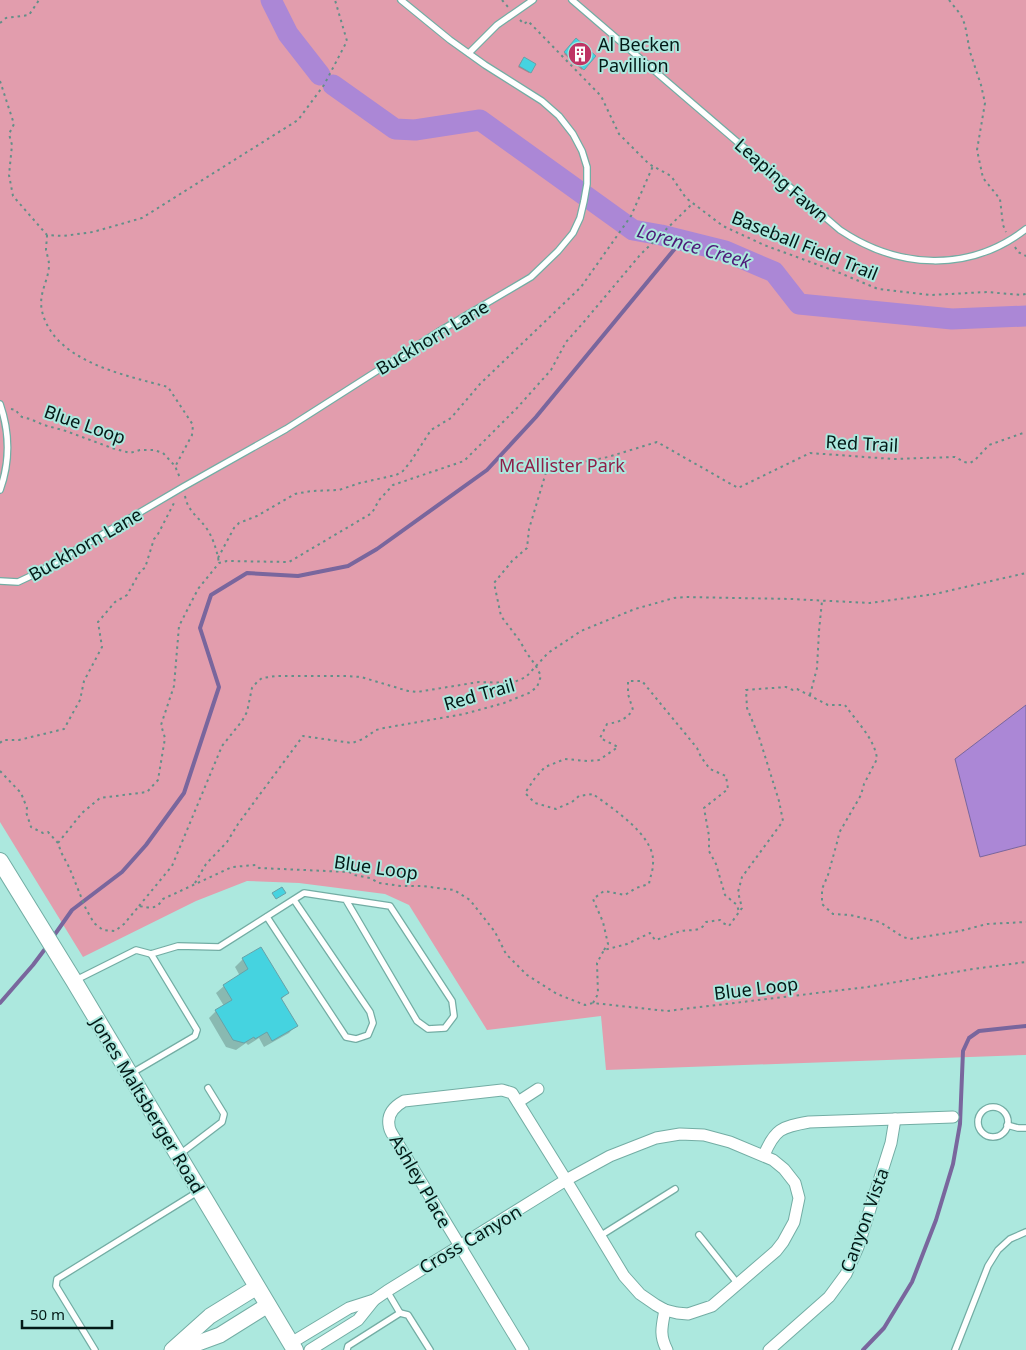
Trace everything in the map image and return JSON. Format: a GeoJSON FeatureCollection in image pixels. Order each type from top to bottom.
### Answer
{"type":"FeatureCollection","features":[{"type":"Feature","properties":{"kind":"main road","name":"Jones Maltsberger Road"},"geometry":{"type":"LineString","coordinates":[[0,861],[73,979],[293,1347]]}},
{"type":"Feature","properties":{"kind":"street"},"geometry":{"type":"LineString","coordinates":[[538,1089],[518,1102],[566,1180]]}},
{"type":"Feature","properties":{"kind":"street","name":"Ashley Place"},"geometry":{"type":"LineString","coordinates":[[518,1102],[512,1093],[502,1090],[404,1102],[396,1106],[391,1113],[389,1125],[394,1137],[523,1350]]}},
{"type":"Feature","properties":{"kind":"street"},"geometry":{"type":"LineString","coordinates":[[764,1155],[774,1135],[790,1125],[808,1122],[953,1117]]}},
{"type":"Feature","properties":{"kind":"street","name":"Canyon Vista"},"geometry":{"type":"LineString","coordinates":[[769,1350],[829,1297],[846,1274],[858,1247],[891,1143],[895,1119]]}},
{"type":"Feature","properties":{"kind":"street","name":"Cross Canyon"},"geometry":{"type":"LineString","coordinates":[[310,1350],[358,1320],[374,1300],[387,1291],[566,1180],[610,1156],[641,1143],[668,1136],[686,1134],[704,1135],[730,1142],[773,1160],[784,1169],[795,1183],[799,1198],[796,1216],[789,1232],[776,1251],[712,1306],[688,1314],[665,1310],[640,1294],[624,1276],[566,1180]]}},
{"type":"Feature","properties":{"kind":"street"},"geometry":{"type":"LineString","coordinates":[[172,1350],[210,1316],[257,1287]]}},
{"type":"Feature","properties":{"kind":"street","name":"Cross Canyon"},"geometry":{"type":"LineString","coordinates":[[293,1347],[349,1308],[374,1300]]}},
{"type":"Feature","properties":{"kind":"street"},"geometry":{"type":"LineString","coordinates":[[178,1350],[220,1335],[268,1305]]}},
{"type":"Feature","properties":{"kind":"street"},"geometry":{"type":"LineString","coordinates":[[665,1310],[661,1337],[668,1350]]}},
{"type":"Feature","properties":{"kind":"lane","name":"Buckhorn Lane"},"geometry":{"type":"LineString","coordinates":[[0,581],[18,582],[35,574],[286,429],[438,332],[531,277],[558,252],[573,234],[580,218],[584,201],[587,167],[573,134],[559,116],[542,101],[450,40],[401,0]]}},
{"type":"Feature","properties":{"kind":"lane"},"geometry":{"type":"LineString","coordinates":[[469,53],[498,25],[533,0]]}},
{"type":"Feature","properties":{"kind":"lane","name":"Leaping Fawn"},"geometry":{"type":"LineString","coordinates":[[572,0],[840,230],[853,239],[898,257],[930,261],[977,254],[992,249],[1026,229]]}},
{"type":"Feature","properties":{"kind":"lane"},"geometry":{"type":"LineString","coordinates":[[0,404],[8,440],[7,460],[0,490]]}},
{"type":"Feature","properties":{"kind":"lane"},"geometry":{"type":"LineString","coordinates":[[73,979],[136,950],[151,954],[178,946],[219,947],[304,893],[390,906],[452,1001],[454,1016],[445,1028],[428,1029],[417,1021],[346,900]]}},
{"type":"Feature","properties":{"kind":"lane"},"geometry":{"type":"LineString","coordinates":[[267,917],[346,1037],[356,1039],[368,1034],[373,1023],[370,1012],[294,900]]}},
{"type":"Feature","properties":{"kind":"lane"},"geometry":{"type":"LineString","coordinates":[[130,1074],[195,1036],[196,1030],[151,954]]}},
{"type":"Feature","properties":{"kind":"lane"},"geometry":{"type":"LineString","coordinates":[[178,1155],[222,1122],[224,1114],[208,1088]]}},
{"type":"Feature","properties":{"kind":"lane"},"geometry":{"type":"LineString","coordinates":[[994,1106],[1004,1112],[1007,1117],[1008,1126],[1002,1133],[991,1137],[981,1132],[977,1120],[983,1110],[994,1106]]}},
{"type":"Feature","properties":{"kind":"lane"},"geometry":{"type":"LineString","coordinates":[[1008,1126],[1026,1128]]}},
{"type":"Feature","properties":{"kind":"lane"},"geometry":{"type":"LineString","coordinates":[[600,1236],[675,1189]]}},
{"type":"Feature","properties":{"kind":"lane"},"geometry":{"type":"LineString","coordinates":[[95,1350],[56,1286],[57,1279],[200,1191]]}},
{"type":"Feature","properties":{"kind":"lane"},"geometry":{"type":"LineString","coordinates":[[955,1350],[988,1266],[998,1250],[1010,1239],[1026,1232]]}},
{"type":"Feature","properties":{"kind":"lane"},"geometry":{"type":"LineString","coordinates":[[700,1235],[738,1284]]}},
{"type":"Feature","properties":{"kind":"lane"},"geometry":{"type":"LineString","coordinates":[[387,1291],[400,1313],[408,1315],[430,1350]]}},
{"type":"Feature","properties":{"kind":"lane"},"geometry":{"type":"LineString","coordinates":[[348,1350],[348,1346],[400,1313]]}},
{"type":"Feature","properties":{"kind":"path"},"geometry":{"type":"LineString","coordinates":[[0,23],[6,18],[29,15],[39,0]]}},
{"type":"Feature","properties":{"kind":"path"},"geometry":{"type":"LineString","coordinates":[[0,81],[14,124],[9,134],[12,146],[9,175],[13,196],[47,234],[64,236],[93,232],[142,218],[298,120],[324,86],[347,41],[335,0]]}},
{"type":"Feature","properties":{"kind":"path"},"geometry":{"type":"LineString","coordinates":[[502,0],[511,10]]}},
{"type":"Feature","properties":{"kind":"path"},"geometry":{"type":"LineString","coordinates":[[949,0],[961,15],[965,25],[970,52],[982,85],[985,103],[977,150],[983,178],[1000,199],[1003,225],[1018,252],[1026,256]]}},
{"type":"Feature","properties":{"kind":"path","name":"Baseball Field Trail"},"geometry":{"type":"LineString","coordinates":[[519,19],[524,24],[528,21],[601,96],[619,134],[649,164],[671,176],[686,198],[723,226],[764,245],[836,271],[878,289],[931,295],[987,292],[1026,294]]}},
{"type":"Feature","properties":{"kind":"path"},"geometry":{"type":"LineString","coordinates":[[218,558],[234,528],[239,523],[257,516],[295,494],[311,491],[339,490],[396,475],[403,471],[431,430],[452,418],[480,384],[581,287],[631,216],[653,166]]}},
{"type":"Feature","properties":{"kind":"path"},"geometry":{"type":"LineString","coordinates":[[58,843],[82,813],[100,798],[147,792],[158,780],[165,738],[161,725],[174,686],[179,626],[198,589],[219,563],[227,561],[289,562],[372,512],[378,500],[393,485],[464,461],[517,408],[551,370],[566,342],[584,323],[640,254],[693,203]]}},
{"type":"Feature","properties":{"kind":"path"},"geometry":{"type":"LineString","coordinates":[[47,234],[46,249],[49,265],[42,292],[42,309],[48,328],[62,344],[78,356],[99,366],[168,387],[193,424],[192,435],[175,466],[183,487],[187,506],[207,529],[217,549],[219,563]]}},
{"type":"Feature","properties":{"kind":"path","name":"Blue Loop"},"geometry":{"type":"LineString","coordinates":[[6,409],[16,410],[22,417],[30,418],[44,425],[130,453],[140,450],[154,450],[162,454],[175,466]]}},
{"type":"Feature","properties":{"kind":"path","name":"Red Trail"},"geometry":{"type":"LineString","coordinates":[[195,884],[206,864],[228,842],[238,824],[303,736],[352,743],[363,739],[376,730],[464,714],[504,703],[537,688],[540,676],[536,666],[501,616],[494,583],[512,561],[527,548],[529,529],[547,469],[608,457],[657,442],[738,488],[810,453],[893,459],[954,457],[970,463],[989,445],[1026,432]]}},
{"type":"Feature","properties":{"kind":"path"},"geometry":{"type":"LineString","coordinates":[[0,743],[3,740],[19,740],[64,729],[80,700],[84,681],[102,646],[98,622],[116,602],[127,596],[141,570],[145,568],[154,539],[183,487]]}},
{"type":"Feature","properties":{"kind":"path"},"geometry":{"type":"LineString","coordinates":[[0,771],[21,793],[27,808],[26,812],[31,827],[43,833],[48,832],[58,843],[86,909],[94,922],[103,930],[115,931],[124,924],[172,866],[222,746],[242,721],[247,712],[252,688],[262,678],[276,676],[360,677],[417,692],[480,682],[512,683],[526,677],[548,653],[581,630],[635,609],[674,598],[753,598],[870,603],[935,594],[1026,573]]}},
{"type":"Feature","properties":{"kind":"path"},"geometry":{"type":"LineString","coordinates":[[810,695],[817,668],[822,600]]}},
{"type":"Feature","properties":{"kind":"path"},"geometry":{"type":"LineString","coordinates":[[593,1003],[598,994],[597,963],[608,944],[603,922],[594,899],[604,892],[625,895],[636,888],[649,884],[654,863],[649,845],[619,813],[593,794],[579,796],[572,802],[556,809],[535,803],[525,793],[545,767],[565,759],[599,760],[618,747],[600,738],[607,724],[627,718],[633,710],[628,694],[628,681],[642,681],[697,748],[710,769],[726,776],[728,789],[704,808],[710,836],[709,851],[716,864],[725,895],[737,905],[739,912]]}},
{"type":"Feature","properties":{"kind":"path"},"geometry":{"type":"LineString","coordinates":[[604,950],[627,944],[650,933],[655,940],[678,932],[700,930],[706,922],[720,920],[729,926],[742,908],[738,892],[742,878],[783,821],[779,800],[759,737],[747,708],[746,690],[786,687],[794,690],[797,689],[828,705],[845,705],[870,738],[878,759],[864,784],[861,795],[839,833],[828,875],[822,889],[822,904],[832,914],[850,915],[880,922],[903,937],[910,939],[960,931],[987,924],[1026,922]]}},
{"type":"Feature","properties":{"kind":"path","name":"Blue Loop"},"geometry":{"type":"LineString","coordinates":[[139,906],[152,908],[159,905],[163,899],[232,867],[256,865],[259,868],[349,872],[354,875],[370,878],[379,883],[454,890],[470,900],[495,932],[506,954],[527,975],[557,994],[585,1005],[593,1003],[667,1011],[867,987],[1026,962]]}},
{"type":"Feature","properties":{"kind":"green space","name":"McAllister Park"},"geometry":{"type":"Polygon","coordinates":[[[0,0],[1026,0],[1026,1055],[606,1070],[601,1016],[487,1030],[409,905],[385,894],[299,883],[247,881],[196,901],[83,957],[0,822],[0,0]]]}},
{"type":"Feature","properties":{"kind":"shaded area"},"geometry":{"type":"Polygon","coordinates":[[[1026,705],[1026,845],[980,857],[955,759],[1026,705]]]}},
{"type":"Feature","properties":{"kind":"building","name":"Al Becken Pavillion"},"geometry":{"type":"Polygon","coordinates":[[[576,38],[596,56],[584,70],[564,52],[576,38]]]}},
{"type":"Feature","properties":{"kind":"building"},"geometry":{"type":"Polygon","coordinates":[[[524,57],[536,64],[531,73],[519,66],[524,57]]]}},
{"type":"Feature","properties":{"kind":"building"},"geometry":{"type":"Polygon","coordinates":[[[282,887],[286,893],[276,899],[272,893],[282,887]]]}},
{"type":"Feature","properties":{"kind":"building"},"geometry":{"type":"Polygon","coordinates":[[[261,947],[289,993],[281,998],[298,1026],[272,1041],[267,1032],[244,1043],[233,1040],[215,1010],[232,1000],[223,985],[248,969],[242,958],[261,947]]]}},
{"type":"Feature","properties":{"kind":"waterway","name":"Lorence Creek"},"geometry":{"type":"LineString","coordinates":[[271,0],[288,34],[320,75]]}},
{"type":"Feature","properties":{"kind":"waterway","name":"Lorence Creek"},"geometry":{"type":"LineString","coordinates":[[333,85],[395,129],[415,130],[480,120],[633,230],[725,251],[774,272],[799,304],[952,319],[1026,316]]}},
{"type":"Feature","properties":{"kind":"waterway"},"geometry":{"type":"LineString","coordinates":[[53,937],[72,910],[122,872],[146,845],[184,793],[219,687],[200,628],[211,595],[247,573],[298,576],[348,566],[377,549],[487,470],[536,417],[682,240]]}},
{"type":"Feature","properties":{"kind":"waterway"},"geometry":{"type":"LineString","coordinates":[[0,1003],[48,945]]}},
{"type":"Feature","properties":{"kind":"waterway"},"geometry":{"type":"LineString","coordinates":[[863,1350],[884,1328],[912,1282],[936,1220],[953,1164],[960,1124],[963,1051],[969,1038],[979,1031],[1026,1026]]}},
{"type":"Feature","properties":{"kind":"place","name":"Al Becken Pavillion"},"geometry":{"type":"Point","coordinates":[580,54]}}]}
